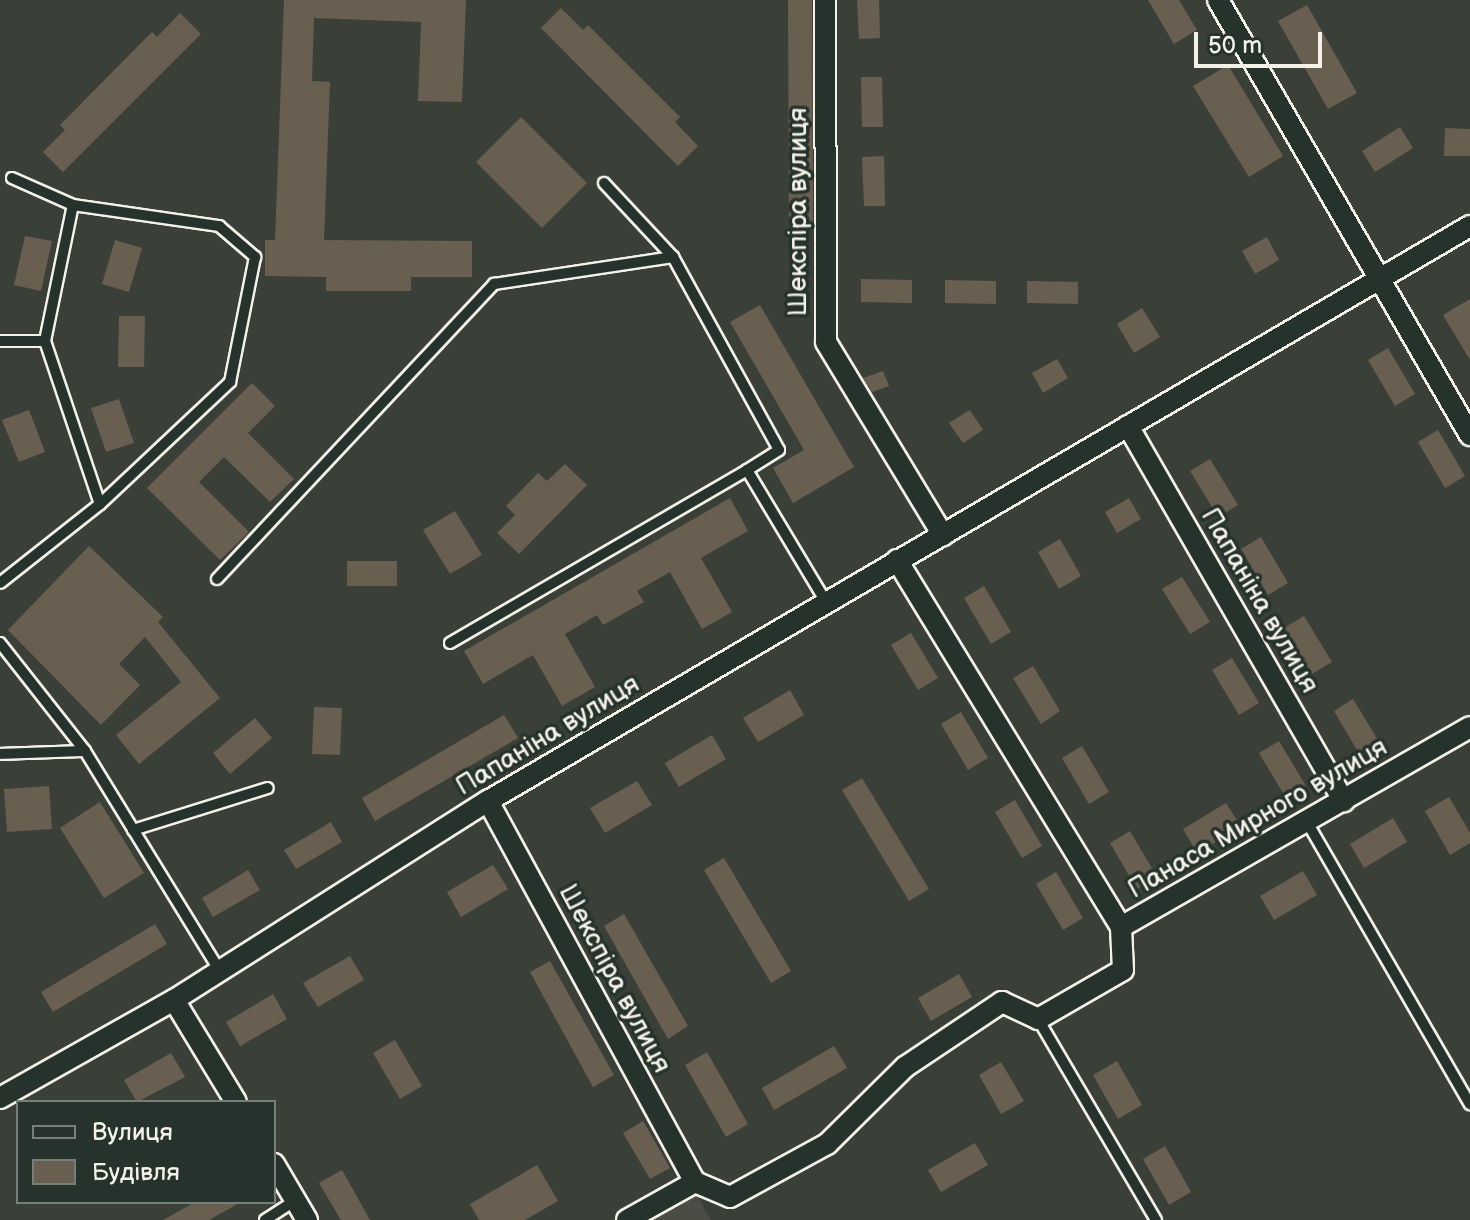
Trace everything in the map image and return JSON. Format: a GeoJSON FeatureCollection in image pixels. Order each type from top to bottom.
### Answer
{"type":"FeatureCollection","features":[{"type":"Feature","properties":{"kind":"street","name":"Шекспіра вулиця"},"geometry":{"type":"LineString","coordinates":[[825,0],[826,342],[943,535]]}},
{"type":"Feature","properties":{"kind":"street"},"geometry":{"type":"LineString","coordinates":[[1218,0],[1470,435]]}},
{"type":"Feature","properties":{"kind":"street","name":"Папаніна вулиця"},"geometry":{"type":"LineString","coordinates":[[0,1098],[174,1000],[488,801],[1470,226]]}},
{"type":"Feature","properties":{"kind":"street","name":"Папаніна вулиця"},"geometry":{"type":"LineString","coordinates":[[1128,426],[1344,801]]}},
{"type":"Feature","properties":{"kind":"street"},"geometry":{"type":"LineString","coordinates":[[897,560],[1121,927]]}},
{"type":"Feature","properties":{"kind":"street","name":"Панаса Мирного вулиця"},"geometry":{"type":"LineString","coordinates":[[1038,1019],[1123,970],[1121,927],[1470,727]]}},
{"type":"Feature","properties":{"kind":"street","name":"Шекспіра вулиця"},"geometry":{"type":"LineString","coordinates":[[488,801],[695,1182]]}},
{"type":"Feature","properties":{"kind":"street"},"geometry":{"type":"LineString","coordinates":[[174,1000],[235,1100]]}},
{"type":"Feature","properties":{"kind":"street"},"geometry":{"type":"LineString","coordinates":[[627,1220],[695,1182],[730,1197],[827,1144],[905,1067],[1002,1002],[1038,1019]]}},
{"type":"Feature","properties":{"kind":"street"},"geometry":{"type":"LineString","coordinates":[[276,1167],[307,1220]]}},
{"type":"Feature","properties":{"kind":"lane"},"geometry":{"type":"LineString","coordinates":[[0,583],[100,504],[230,382],[255,257],[219,226],[73,205],[12,178]]}},
{"type":"Feature","properties":{"kind":"lane"},"geometry":{"type":"LineString","coordinates":[[450,643],[779,450],[673,257],[604,183]]}},
{"type":"Feature","properties":{"kind":"lane"},"geometry":{"type":"LineString","coordinates":[[73,205],[45,341],[100,504]]}},
{"type":"Feature","properties":{"kind":"lane"},"geometry":{"type":"LineString","coordinates":[[217,579],[494,284],[673,257]]}},
{"type":"Feature","properties":{"kind":"lane"},"geometry":{"type":"LineString","coordinates":[[0,341],[45,341]]}},
{"type":"Feature","properties":{"kind":"lane"},"geometry":{"type":"LineString","coordinates":[[747,470],[826,602]]}},
{"type":"Feature","properties":{"kind":"lane"},"geometry":{"type":"LineString","coordinates":[[0,643],[85,751],[220,971]]}},
{"type":"Feature","properties":{"kind":"lane"},"geometry":{"type":"LineString","coordinates":[[0,754],[85,751]]}},
{"type":"Feature","properties":{"kind":"lane"},"geometry":{"type":"LineString","coordinates":[[133,830],[268,788]]}},
{"type":"Feature","properties":{"kind":"lane"},"geometry":{"type":"LineString","coordinates":[[1307,822],[1470,1104]]}},
{"type":"Feature","properties":{"kind":"lane"},"geometry":{"type":"LineString","coordinates":[[1038,1019],[1156,1220]]}},
{"type":"Feature","properties":{"kind":"lane"},"geometry":{"type":"LineString","coordinates":[[265,1220],[296,1200]]}},
{"type":"Feature","properties":{"kind":"shaded area"},"geometry":{"type":"Polygon","coordinates":[[[697,1195],[711,1220],[653,1220],[697,1195]]]}},
{"type":"Feature","properties":{"kind":"building"},"geometry":{"type":"Polygon","coordinates":[[[284,0],[466,0],[462,102],[418,101],[421,22],[314,18],[312,81],[330,82],[324,240],[472,241],[472,277],[411,277],[411,291],[326,291],[326,277],[265,276],[265,240],[275,240],[284,0]]]}},
{"type":"Feature","properties":{"kind":"building"},"geometry":{"type":"Polygon","coordinates":[[[788,0],[812,0],[813,228],[789,229],[788,0]]]}},
{"type":"Feature","properties":{"kind":"building"},"geometry":{"type":"Polygon","coordinates":[[[857,0],[879,0],[880,38],[859,39],[857,0]]]}},
{"type":"Feature","properties":{"kind":"building"},"geometry":{"type":"Polygon","coordinates":[[[1148,0],[1179,0],[1197,30],[1174,44],[1148,0]]]}},
{"type":"Feature","properties":{"kind":"building"},"geometry":{"type":"Polygon","coordinates":[[[1307,5],[1357,93],[1328,109],[1278,21],[1307,5]]]}},
{"type":"Feature","properties":{"kind":"building"},"geometry":{"type":"Polygon","coordinates":[[[561,8],[583,30],[588,25],[680,117],[675,122],[698,146],[678,166],[541,28],[561,8]]]}},
{"type":"Feature","properties":{"kind":"building"},"geometry":{"type":"Polygon","coordinates":[[[180,13],[201,34],[63,172],[43,152],[65,130],[60,125],[152,32],[157,37],[180,13]]]}},
{"type":"Feature","properties":{"kind":"building"},"geometry":{"type":"Polygon","coordinates":[[[1228,65],[1283,156],[1249,177],[1193,86],[1228,65]]]}},
{"type":"Feature","properties":{"kind":"building"},"geometry":{"type":"Polygon","coordinates":[[[861,77],[882,77],[883,127],[862,127],[861,77]]]}},
{"type":"Feature","properties":{"kind":"building"},"geometry":{"type":"Polygon","coordinates":[[[521,117],[587,183],[542,228],[476,162],[521,117]]]}},
{"type":"Feature","properties":{"kind":"building"},"geometry":{"type":"Polygon","coordinates":[[[1400,127],[1413,148],[1375,172],[1362,151],[1400,127]]]}},
{"type":"Feature","properties":{"kind":"building"},"geometry":{"type":"Polygon","coordinates":[[[1445,128],[1470,129],[1470,156],[1444,156],[1445,128]]]}},
{"type":"Feature","properties":{"kind":"building"},"geometry":{"type":"Polygon","coordinates":[[[884,156],[885,206],[864,206],[862,157],[884,156]]]}},
{"type":"Feature","properties":{"kind":"building"},"geometry":{"type":"Polygon","coordinates":[[[25,236],[52,241],[41,291],[14,285],[25,236]]]}},
{"type":"Feature","properties":{"kind":"building"},"geometry":{"type":"Polygon","coordinates":[[[1267,237],[1279,260],[1255,274],[1242,251],[1267,237]]]}},
{"type":"Feature","properties":{"kind":"building"},"geometry":{"type":"Polygon","coordinates":[[[115,240],[142,248],[129,292],[102,284],[115,240]]]}},
{"type":"Feature","properties":{"kind":"building"},"geometry":{"type":"Polygon","coordinates":[[[861,279],[912,280],[912,303],[861,302],[861,279]]]}},
{"type":"Feature","properties":{"kind":"building"},"geometry":{"type":"Polygon","coordinates":[[[945,280],[996,281],[996,304],[945,303],[945,280]]]}},
{"type":"Feature","properties":{"kind":"building"},"geometry":{"type":"Polygon","coordinates":[[[1027,281],[1078,282],[1078,304],[1027,303],[1027,281]]]}},
{"type":"Feature","properties":{"kind":"building"},"geometry":{"type":"Polygon","coordinates":[[[1470,299],[1470,360],[1443,315],[1470,299]]]}},
{"type":"Feature","properties":{"kind":"building"},"geometry":{"type":"Polygon","coordinates":[[[760,305],[854,467],[793,503],[773,468],[804,450],[730,322],[760,305]]]}},
{"type":"Feature","properties":{"kind":"building"},"geometry":{"type":"Polygon","coordinates":[[[1142,308],[1160,337],[1134,353],[1117,324],[1142,308]]]}},
{"type":"Feature","properties":{"kind":"building"},"geometry":{"type":"Polygon","coordinates":[[[119,316],[145,316],[144,367],[118,367],[119,316]]]}},
{"type":"Feature","properties":{"kind":"building"},"geometry":{"type":"Polygon","coordinates":[[[1388,348],[1415,394],[1395,406],[1368,360],[1388,348]]]}},
{"type":"Feature","properties":{"kind":"building"},"geometry":{"type":"Polygon","coordinates":[[[1057,359],[1068,378],[1043,393],[1032,373],[1057,359]]]}},
{"type":"Feature","properties":{"kind":"building"},"geometry":{"type":"Polygon","coordinates":[[[883,371],[889,386],[872,392],[863,378],[883,371]]]}},
{"type":"Feature","properties":{"kind":"building"},"geometry":{"type":"Polygon","coordinates":[[[252,383],[275,406],[248,433],[294,479],[270,502],[224,457],[199,482],[249,532],[220,560],[147,488],[252,383]]]}},
{"type":"Feature","properties":{"kind":"building"},"geometry":{"type":"Polygon","coordinates":[[[119,399],[134,443],[106,452],[91,408],[119,399]]]}},
{"type":"Feature","properties":{"kind":"building"},"geometry":{"type":"Polygon","coordinates":[[[29,410],[45,452],[19,462],[2,420],[29,410]]]}},
{"type":"Feature","properties":{"kind":"building"},"geometry":{"type":"Polygon","coordinates":[[[970,410],[983,430],[963,443],[949,423],[970,410]]]}},
{"type":"Feature","properties":{"kind":"building"},"geometry":{"type":"Polygon","coordinates":[[[1438,430],[1465,476],[1445,488],[1418,442],[1438,430]]]}},
{"type":"Feature","properties":{"kind":"building"},"geometry":{"type":"Polygon","coordinates":[[[1210,459],[1238,505],[1218,517],[1190,471],[1210,459]]]}},
{"type":"Feature","properties":{"kind":"building"},"geometry":{"type":"Polygon","coordinates":[[[565,464],[587,485],[519,554],[497,533],[515,515],[506,506],[538,473],[547,481],[565,464]]]}},
{"type":"Feature","properties":{"kind":"building"},"geometry":{"type":"Polygon","coordinates":[[[730,498],[748,531],[701,558],[732,612],[702,629],[670,572],[637,591],[644,602],[603,625],[597,615],[565,634],[595,687],[562,706],[533,655],[483,684],[464,651],[730,498]]]}},
{"type":"Feature","properties":{"kind":"building"},"geometry":{"type":"Polygon","coordinates":[[[1129,498],[1141,519],[1117,533],[1105,512],[1129,498]]]}},
{"type":"Feature","properties":{"kind":"building"},"geometry":{"type":"Polygon","coordinates":[[[455,511],[482,555],[450,574],[423,530],[455,511]]]}},
{"type":"Feature","properties":{"kind":"building"},"geometry":{"type":"Polygon","coordinates":[[[1261,537],[1288,583],[1268,595],[1241,549],[1261,537]]]}},
{"type":"Feature","properties":{"kind":"building"},"geometry":{"type":"Polygon","coordinates":[[[1060,539],[1081,576],[1059,589],[1038,552],[1060,539]]]}},
{"type":"Feature","properties":{"kind":"building"},"geometry":{"type":"Polygon","coordinates":[[[89,546],[163,617],[158,622],[220,698],[139,764],[116,735],[181,682],[145,637],[119,664],[140,685],[101,725],[8,630],[89,546]]]}},
{"type":"Feature","properties":{"kind":"building"},"geometry":{"type":"Polygon","coordinates":[[[347,561],[397,561],[397,586],[347,586],[347,561]]]}},
{"type":"Feature","properties":{"kind":"building"},"geometry":{"type":"Polygon","coordinates":[[[1182,577],[1210,622],[1190,634],[1162,589],[1182,577]]]}},
{"type":"Feature","properties":{"kind":"building"},"geometry":{"type":"Polygon","coordinates":[[[984,586],[1011,632],[991,644],[964,598],[984,586]]]}},
{"type":"Feature","properties":{"kind":"building"},"geometry":{"type":"Polygon","coordinates":[[[1304,616],[1332,662],[1312,674],[1284,628],[1304,616]]]}},
{"type":"Feature","properties":{"kind":"building"},"geometry":{"type":"Polygon","coordinates":[[[911,633],[938,678],[918,690],[891,645],[911,633]]]}},
{"type":"Feature","properties":{"kind":"building"},"geometry":{"type":"Polygon","coordinates":[[[1232,658],[1259,703],[1239,715],[1212,670],[1232,658]]]}},
{"type":"Feature","properties":{"kind":"building"},"geometry":{"type":"Polygon","coordinates":[[[1033,666],[1060,711],[1041,724],[1013,678],[1033,666]]]}},
{"type":"Feature","properties":{"kind":"building"},"geometry":{"type":"Polygon","coordinates":[[[790,690],[804,715],[758,742],[743,718],[790,690]]]}},
{"type":"Feature","properties":{"kind":"building"},"geometry":{"type":"Polygon","coordinates":[[[1353,699],[1381,745],[1361,757],[1334,711],[1353,699]]]}},
{"type":"Feature","properties":{"kind":"building"},"geometry":{"type":"Polygon","coordinates":[[[314,707],[342,708],[340,755],[312,754],[314,707]]]}},
{"type":"Feature","properties":{"kind":"building"},"geometry":{"type":"Polygon","coordinates":[[[961,712],[988,758],[968,770],[941,724],[961,712]]]}},
{"type":"Feature","properties":{"kind":"building"},"geometry":{"type":"Polygon","coordinates":[[[504,715],[518,738],[375,821],[362,798],[504,715]]]}},
{"type":"Feature","properties":{"kind":"building"},"geometry":{"type":"Polygon","coordinates":[[[255,718],[272,738],[230,774],[213,753],[255,718]]]}},
{"type":"Feature","properties":{"kind":"building"},"geometry":{"type":"Polygon","coordinates":[[[712,735],[726,759],[679,787],[665,763],[712,735]]]}},
{"type":"Feature","properties":{"kind":"building"},"geometry":{"type":"Polygon","coordinates":[[[1279,741],[1306,786],[1286,798],[1259,753],[1279,741]]]}},
{"type":"Feature","properties":{"kind":"building"},"geometry":{"type":"Polygon","coordinates":[[[1082,746],[1109,792],[1089,804],[1062,758],[1082,746]]]}},
{"type":"Feature","properties":{"kind":"building"},"geometry":{"type":"Polygon","coordinates":[[[862,778],[929,889],[909,901],[842,790],[862,778]]]}},
{"type":"Feature","properties":{"kind":"building"},"geometry":{"type":"Polygon","coordinates":[[[637,781],[652,805],[605,833],[590,808],[637,781]]]}},
{"type":"Feature","properties":{"kind":"building"},"geometry":{"type":"Polygon","coordinates":[[[49,786],[52,829],[7,832],[4,789],[49,786]]]}},
{"type":"Feature","properties":{"kind":"building"},"geometry":{"type":"Polygon","coordinates":[[[1449,797],[1470,833],[1470,843],[1450,855],[1425,811],[1449,797]]]}},
{"type":"Feature","properties":{"kind":"building"},"geometry":{"type":"Polygon","coordinates":[[[1015,800],[1042,846],[1022,858],[995,812],[1015,800]]]}},
{"type":"Feature","properties":{"kind":"building"},"geometry":{"type":"Polygon","coordinates":[[[100,802],[144,873],[104,898],[60,828],[100,802]]]}},
{"type":"Feature","properties":{"kind":"building"},"geometry":{"type":"Polygon","coordinates":[[[1226,803],[1241,827],[1197,853],[1183,829],[1226,803]]]}},
{"type":"Feature","properties":{"kind":"building"},"geometry":{"type":"Polygon","coordinates":[[[1393,818],[1407,842],[1364,868],[1350,844],[1393,818]]]}},
{"type":"Feature","properties":{"kind":"building"},"geometry":{"type":"Polygon","coordinates":[[[331,822],[342,842],[296,869],[284,850],[331,822]]]}},
{"type":"Feature","properties":{"kind":"building"},"geometry":{"type":"Polygon","coordinates":[[[1130,831],[1157,877],[1137,889],[1110,843],[1130,831]]]}},
{"type":"Feature","properties":{"kind":"building"},"geometry":{"type":"Polygon","coordinates":[[[724,858],[791,971],[771,983],[704,870],[724,858]]]}},
{"type":"Feature","properties":{"kind":"building"},"geometry":{"type":"Polygon","coordinates":[[[493,865],[508,889],[461,917],[447,892],[493,865]]]}},
{"type":"Feature","properties":{"kind":"building"},"geometry":{"type":"Polygon","coordinates":[[[248,870],[260,890],[213,917],[202,898],[248,870]]]}},
{"type":"Feature","properties":{"kind":"building"},"geometry":{"type":"Polygon","coordinates":[[[1303,871],[1317,895],[1274,920],[1260,896],[1303,871]]]}},
{"type":"Feature","properties":{"kind":"building"},"geometry":{"type":"Polygon","coordinates":[[[1056,872],[1083,918],[1063,930],[1036,884],[1056,872]]]}},
{"type":"Feature","properties":{"kind":"building"},"geometry":{"type":"Polygon","coordinates":[[[624,914],[688,1026],[668,1039],[604,926],[624,914]]]}},
{"type":"Feature","properties":{"kind":"building"},"geometry":{"type":"Polygon","coordinates":[[[155,924],[167,944],[53,1012],[41,992],[155,924]]]}},
{"type":"Feature","properties":{"kind":"building"},"geometry":{"type":"Polygon","coordinates":[[[350,956],[364,980],[318,1007],[303,983],[350,956]]]}},
{"type":"Feature","properties":{"kind":"building"},"geometry":{"type":"Polygon","coordinates":[[[550,961],[614,1075],[593,1087],[530,972],[550,961]]]}},
{"type":"Feature","properties":{"kind":"building"},"geometry":{"type":"Polygon","coordinates":[[[959,974],[972,997],[931,1021],[918,998],[959,974]]]}},
{"type":"Feature","properties":{"kind":"building"},"geometry":{"type":"Polygon","coordinates":[[[273,994],[287,1019],[240,1046],[226,1022],[273,994]]]}},
{"type":"Feature","properties":{"kind":"building"},"geometry":{"type":"Polygon","coordinates":[[[395,1040],[422,1086],[400,1099],[373,1053],[395,1040]]]}},
{"type":"Feature","properties":{"kind":"building"},"geometry":{"type":"Polygon","coordinates":[[[834,1046],[847,1068],[774,1110],[762,1088],[834,1046]]]}},
{"type":"Feature","properties":{"kind":"building"},"geometry":{"type":"Polygon","coordinates":[[[707,1052],[748,1124],[726,1137],[685,1065],[707,1052]]]}},
{"type":"Feature","properties":{"kind":"building"},"geometry":{"type":"Polygon","coordinates":[[[171,1053],[185,1077],[141,1100],[136,1100],[124,1080],[171,1053]]]}},
{"type":"Feature","properties":{"kind":"building"},"geometry":{"type":"Polygon","coordinates":[[[1117,1061],[1142,1105],[1118,1119],[1093,1075],[1117,1061]]]}},
{"type":"Feature","properties":{"kind":"building"},"geometry":{"type":"Polygon","coordinates":[[[1001,1062],[1024,1101],[1001,1114],[979,1075],[1001,1062]]]}},
{"type":"Feature","properties":{"kind":"building"},"geometry":{"type":"Polygon","coordinates":[[[643,1121],[670,1168],[650,1179],[623,1133],[643,1121]]]}},
{"type":"Feature","properties":{"kind":"building"},"geometry":{"type":"Polygon","coordinates":[[[975,1143],[988,1165],[941,1192],[928,1170],[975,1143]]]}},
{"type":"Feature","properties":{"kind":"building"},"geometry":{"type":"Polygon","coordinates":[[[1165,1146],[1191,1192],[1169,1205],[1143,1159],[1165,1146]]]}},
{"type":"Feature","properties":{"kind":"building"},"geometry":{"type":"Polygon","coordinates":[[[537,1165],[558,1201],[525,1220],[479,1220],[470,1204],[537,1165]]]}},
{"type":"Feature","properties":{"kind":"building"},"geometry":{"type":"Polygon","coordinates":[[[342,1170],[370,1220],[341,1220],[319,1183],[342,1170]]]}},
{"type":"Feature","properties":{"kind":"building"},"geometry":{"type":"Polygon","coordinates":[[[191,1204],[237,1204],[209,1220],[163,1220],[191,1204]]]}}]}
